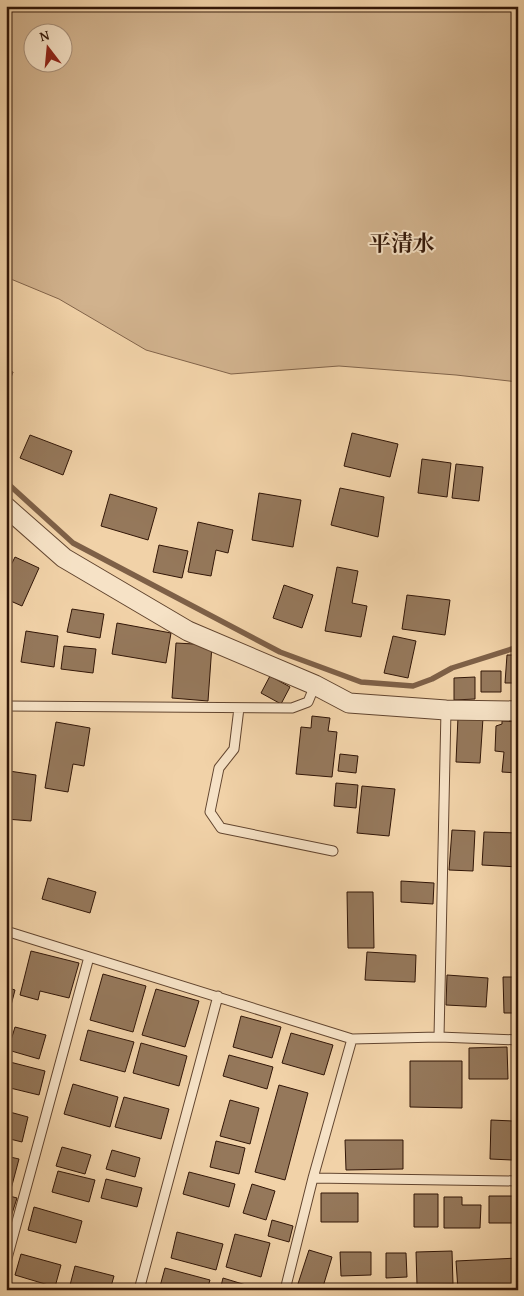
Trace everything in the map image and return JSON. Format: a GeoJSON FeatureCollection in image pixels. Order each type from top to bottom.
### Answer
{"type":"FeatureCollection","features":[{"type":"Feature","properties":{"kind":"street"},"geometry":{"type":"LineString","coordinates":[[6,507],[64,558],[188,631],[315,685],[349,703],[446,710],[518,711]]}},
{"type":"Feature","properties":{"kind":"lane"},"geometry":{"type":"LineString","coordinates":[[6,706],[292,708],[308,702],[315,685]]}},
{"type":"Feature","properties":{"kind":"lane"},"geometry":{"type":"LineString","coordinates":[[238,708],[234,749],[219,768],[210,812],[220,828],[333,851]]}},
{"type":"Feature","properties":{"kind":"lane"},"geometry":{"type":"LineString","coordinates":[[439,1037],[446,710]]}},
{"type":"Feature","properties":{"kind":"lane"},"geometry":{"type":"LineString","coordinates":[[6,931],[352,1039],[439,1037],[518,1040]]}},
{"type":"Feature","properties":{"kind":"lane"},"geometry":{"type":"LineString","coordinates":[[6,1262],[89,957]]}},
{"type":"Feature","properties":{"kind":"lane"},"geometry":{"type":"LineString","coordinates":[[139,1290],[218,996]]}},
{"type":"Feature","properties":{"kind":"lane"},"geometry":{"type":"LineString","coordinates":[[285,1290],[313,1178],[352,1039]]}},
{"type":"Feature","properties":{"kind":"lane"},"geometry":{"type":"LineString","coordinates":[[313,1178],[518,1182]]}},
{"type":"Feature","properties":{"kind":"shaded area"},"geometry":{"type":"Polygon","coordinates":[[[6,6],[518,6],[518,382],[339,366],[231,374],[146,350],[59,299],[6,277],[6,6]]]}},
{"type":"Feature","properties":{"kind":"building"},"geometry":{"type":"Polygon","coordinates":[[[6,370],[13,372],[6,391],[6,370]]]}},
{"type":"Feature","properties":{"kind":"building"},"geometry":{"type":"Polygon","coordinates":[[[352,433],[398,444],[390,477],[344,466],[352,433]]]}},
{"type":"Feature","properties":{"kind":"building"},"geometry":{"type":"Polygon","coordinates":[[[30,435],[72,451],[63,475],[20,458],[30,435]]]}},
{"type":"Feature","properties":{"kind":"building"},"geometry":{"type":"Polygon","coordinates":[[[422,459],[451,463],[447,497],[418,493],[422,459]]]}},
{"type":"Feature","properties":{"kind":"building"},"geometry":{"type":"Polygon","coordinates":[[[456,464],[483,467],[479,501],[452,498],[456,464]]]}},
{"type":"Feature","properties":{"kind":"building"},"geometry":{"type":"Polygon","coordinates":[[[340,488],[384,497],[378,537],[331,525],[340,488]]]}},
{"type":"Feature","properties":{"kind":"building"},"geometry":{"type":"Polygon","coordinates":[[[259,493],[301,500],[293,547],[252,540],[259,493]]]}},
{"type":"Feature","properties":{"kind":"building"},"geometry":{"type":"Polygon","coordinates":[[[110,494],[157,508],[148,540],[101,526],[110,494]]]}},
{"type":"Feature","properties":{"kind":"building"},"geometry":{"type":"Polygon","coordinates":[[[198,522],[233,530],[228,553],[216,550],[211,576],[188,572],[198,522]]]}},
{"type":"Feature","properties":{"kind":"building"},"geometry":{"type":"Polygon","coordinates":[[[159,545],[188,551],[182,578],[153,572],[159,545]]]}},
{"type":"Feature","properties":{"kind":"building"},"geometry":{"type":"Polygon","coordinates":[[[15,557],[39,568],[22,606],[6,599],[6,575],[15,557]]]}},
{"type":"Feature","properties":{"kind":"building"},"geometry":{"type":"Polygon","coordinates":[[[337,567],[358,571],[352,603],[367,606],[361,637],[325,631],[337,567]]]}},
{"type":"Feature","properties":{"kind":"building"},"geometry":{"type":"Polygon","coordinates":[[[284,585],[313,595],[302,628],[273,618],[284,585]]]}},
{"type":"Feature","properties":{"kind":"building"},"geometry":{"type":"Polygon","coordinates":[[[407,595],[450,600],[445,635],[402,629],[407,595]]]}},
{"type":"Feature","properties":{"kind":"building"},"geometry":{"type":"Polygon","coordinates":[[[72,609],[104,614],[100,638],[67,632],[72,609]]]}},
{"type":"Feature","properties":{"kind":"building"},"geometry":{"type":"Polygon","coordinates":[[[117,623],[171,633],[166,663],[112,654],[117,623]]]}},
{"type":"Feature","properties":{"kind":"building"},"geometry":{"type":"Polygon","coordinates":[[[26,631],[58,636],[54,667],[21,662],[26,631]]]}},
{"type":"Feature","properties":{"kind":"building"},"geometry":{"type":"Polygon","coordinates":[[[393,636],[416,641],[408,678],[384,673],[393,636]]]}},
{"type":"Feature","properties":{"kind":"building"},"geometry":{"type":"Polygon","coordinates":[[[176,643],[212,645],[208,701],[172,698],[176,643]]]}},
{"type":"Feature","properties":{"kind":"building"},"geometry":{"type":"Polygon","coordinates":[[[64,646],[96,649],[93,673],[61,669],[64,646]]]}},
{"type":"Feature","properties":{"kind":"building"},"geometry":{"type":"Polygon","coordinates":[[[507,655],[518,655],[518,683],[505,683],[507,655]]]}},
{"type":"Feature","properties":{"kind":"building"},"geometry":{"type":"Polygon","coordinates":[[[481,671],[501,671],[501,692],[481,692],[481,671]]]}},
{"type":"Feature","properties":{"kind":"building"},"geometry":{"type":"Polygon","coordinates":[[[270,676],[290,687],[281,704],[261,693],[270,676]]]}},
{"type":"Feature","properties":{"kind":"building"},"geometry":{"type":"Polygon","coordinates":[[[475,677],[475,699],[454,700],[454,678],[475,677]]]}},
{"type":"Feature","properties":{"kind":"building"},"geometry":{"type":"Polygon","coordinates":[[[312,716],[330,718],[328,731],[337,732],[332,777],[296,774],[301,727],[311,728],[312,716]]]}},
{"type":"Feature","properties":{"kind":"building"},"geometry":{"type":"Polygon","coordinates":[[[458,717],[483,718],[480,763],[456,762],[458,717]]]}},
{"type":"Feature","properties":{"kind":"building"},"geometry":{"type":"Polygon","coordinates":[[[502,721],[518,722],[518,773],[502,772],[504,752],[495,751],[496,726],[502,724],[502,721]]]}},
{"type":"Feature","properties":{"kind":"building"},"geometry":{"type":"Polygon","coordinates":[[[56,722],[90,728],[84,766],[73,764],[68,792],[45,788],[56,722]]]}},
{"type":"Feature","properties":{"kind":"building"},"geometry":{"type":"Polygon","coordinates":[[[340,754],[358,756],[356,773],[338,771],[340,754]]]}},
{"type":"Feature","properties":{"kind":"building"},"geometry":{"type":"Polygon","coordinates":[[[9,771],[36,775],[31,821],[6,819],[9,771]]]}},
{"type":"Feature","properties":{"kind":"building"},"geometry":{"type":"Polygon","coordinates":[[[336,783],[358,785],[356,808],[334,806],[336,783]]]}},
{"type":"Feature","properties":{"kind":"building"},"geometry":{"type":"Polygon","coordinates":[[[362,786],[395,789],[389,836],[357,833],[362,786]]]}},
{"type":"Feature","properties":{"kind":"building"},"geometry":{"type":"Polygon","coordinates":[[[452,830],[475,831],[473,871],[449,870],[452,830]]]}},
{"type":"Feature","properties":{"kind":"building"},"geometry":{"type":"Polygon","coordinates":[[[484,832],[518,833],[518,867],[482,865],[484,832]]]}},
{"type":"Feature","properties":{"kind":"building"},"geometry":{"type":"Polygon","coordinates":[[[48,878],[96,892],[90,913],[42,899],[48,878]]]}},
{"type":"Feature","properties":{"kind":"building"},"geometry":{"type":"Polygon","coordinates":[[[401,881],[434,883],[433,904],[401,902],[401,881]]]}},
{"type":"Feature","properties":{"kind":"building"},"geometry":{"type":"Polygon","coordinates":[[[347,892],[373,892],[374,948],[348,948],[347,892]]]}},
{"type":"Feature","properties":{"kind":"building"},"geometry":{"type":"Polygon","coordinates":[[[31,951],[79,963],[69,998],[40,991],[38,1000],[20,995],[31,951]]]}},
{"type":"Feature","properties":{"kind":"building"},"geometry":{"type":"Polygon","coordinates":[[[367,952],[416,955],[415,982],[365,980],[367,952]]]}},
{"type":"Feature","properties":{"kind":"building"},"geometry":{"type":"Polygon","coordinates":[[[103,974],[146,986],[133,1032],[90,1020],[103,974]]]}},
{"type":"Feature","properties":{"kind":"building"},"geometry":{"type":"Polygon","coordinates":[[[447,975],[488,978],[486,1007],[446,1005],[447,975]]]}},
{"type":"Feature","properties":{"kind":"building"},"geometry":{"type":"Polygon","coordinates":[[[503,977],[518,977],[518,1013],[504,1013],[503,977]]]}},
{"type":"Feature","properties":{"kind":"building"},"geometry":{"type":"Polygon","coordinates":[[[6,987],[15,990],[9,1013],[6,1012],[6,987]]]}},
{"type":"Feature","properties":{"kind":"building"},"geometry":{"type":"Polygon","coordinates":[[[156,989],[199,1001],[185,1047],[142,1035],[156,989]]]}},
{"type":"Feature","properties":{"kind":"building"},"geometry":{"type":"Polygon","coordinates":[[[241,1016],[281,1027],[272,1058],[233,1047],[241,1016]]]}},
{"type":"Feature","properties":{"kind":"building"},"geometry":{"type":"Polygon","coordinates":[[[15,1027],[46,1035],[39,1059],[8,1050],[15,1027]]]}},
{"type":"Feature","properties":{"kind":"building"},"geometry":{"type":"Polygon","coordinates":[[[88,1030],[134,1042],[125,1072],[80,1060],[88,1030]]]}},
{"type":"Feature","properties":{"kind":"building"},"geometry":{"type":"Polygon","coordinates":[[[291,1033],[333,1045],[324,1075],[282,1063],[291,1033]]]}},
{"type":"Feature","properties":{"kind":"building"},"geometry":{"type":"Polygon","coordinates":[[[141,1043],[187,1056],[179,1086],[133,1073],[141,1043]]]}},
{"type":"Feature","properties":{"kind":"building"},"geometry":{"type":"Polygon","coordinates":[[[507,1047],[508,1079],[469,1079],[469,1048],[507,1047]]]}},
{"type":"Feature","properties":{"kind":"building"},"geometry":{"type":"Polygon","coordinates":[[[229,1055],[273,1067],[267,1089],[223,1076],[229,1055]]]}},
{"type":"Feature","properties":{"kind":"building"},"geometry":{"type":"Polygon","coordinates":[[[6,1061],[45,1071],[39,1095],[6,1087],[6,1061]]]}},
{"type":"Feature","properties":{"kind":"building"},"geometry":{"type":"Polygon","coordinates":[[[410,1061],[462,1061],[462,1108],[410,1107],[410,1061]]]}},
{"type":"Feature","properties":{"kind":"building"},"geometry":{"type":"Polygon","coordinates":[[[73,1084],[118,1097],[110,1127],[64,1114],[73,1084]]]}},
{"type":"Feature","properties":{"kind":"building"},"geometry":{"type":"Polygon","coordinates":[[[279,1085],[308,1093],[285,1180],[255,1172],[279,1085]]]}},
{"type":"Feature","properties":{"kind":"building"},"geometry":{"type":"Polygon","coordinates":[[[124,1097],[169,1109],[161,1139],[115,1127],[124,1097]]]}},
{"type":"Feature","properties":{"kind":"building"},"geometry":{"type":"Polygon","coordinates":[[[230,1100],[259,1108],[250,1144],[220,1136],[230,1100]]]}},
{"type":"Feature","properties":{"kind":"building"},"geometry":{"type":"Polygon","coordinates":[[[6,1111],[28,1117],[22,1142],[6,1138],[6,1111]]]}},
{"type":"Feature","properties":{"kind":"building"},"geometry":{"type":"Polygon","coordinates":[[[491,1120],[513,1121],[512,1160],[490,1159],[491,1120]]]}},
{"type":"Feature","properties":{"kind":"building"},"geometry":{"type":"Polygon","coordinates":[[[345,1140],[403,1140],[403,1169],[346,1170],[345,1140]]]}},
{"type":"Feature","properties":{"kind":"building"},"geometry":{"type":"Polygon","coordinates":[[[216,1141],[245,1148],[239,1174],[210,1167],[216,1141]]]}},
{"type":"Feature","properties":{"kind":"building"},"geometry":{"type":"Polygon","coordinates":[[[62,1147],[91,1155],[85,1174],[56,1166],[62,1147]]]}},
{"type":"Feature","properties":{"kind":"building"},"geometry":{"type":"Polygon","coordinates":[[[112,1150],[140,1158],[135,1177],[106,1169],[112,1150]]]}},
{"type":"Feature","properties":{"kind":"building"},"geometry":{"type":"Polygon","coordinates":[[[6,1156],[19,1159],[11,1189],[6,1188],[6,1156]]]}},
{"type":"Feature","properties":{"kind":"building"},"geometry":{"type":"Polygon","coordinates":[[[58,1171],[95,1180],[89,1202],[52,1192],[58,1171]]]}},
{"type":"Feature","properties":{"kind":"building"},"geometry":{"type":"Polygon","coordinates":[[[189,1172],[235,1184],[229,1207],[183,1194],[189,1172]]]}},
{"type":"Feature","properties":{"kind":"building"},"geometry":{"type":"Polygon","coordinates":[[[106,1179],[142,1188],[137,1207],[101,1198],[106,1179]]]}},
{"type":"Feature","properties":{"kind":"building"},"geometry":{"type":"Polygon","coordinates":[[[252,1184],[275,1191],[266,1220],[243,1213],[252,1184]]]}},
{"type":"Feature","properties":{"kind":"building"},"geometry":{"type":"Polygon","coordinates":[[[321,1193],[358,1193],[358,1222],[321,1222],[321,1193]]]}},
{"type":"Feature","properties":{"kind":"building"},"geometry":{"type":"Polygon","coordinates":[[[414,1194],[438,1194],[438,1227],[414,1227],[414,1194]]]}},
{"type":"Feature","properties":{"kind":"building"},"geometry":{"type":"Polygon","coordinates":[[[6,1195],[17,1198],[9,1223],[6,1223],[6,1195]]]}},
{"type":"Feature","properties":{"kind":"building"},"geometry":{"type":"Polygon","coordinates":[[[489,1196],[518,1196],[518,1223],[489,1223],[489,1196]]]}},
{"type":"Feature","properties":{"kind":"building"},"geometry":{"type":"Polygon","coordinates":[[[444,1197],[462,1197],[462,1205],[481,1205],[480,1228],[444,1228],[444,1197]]]}},
{"type":"Feature","properties":{"kind":"building"},"geometry":{"type":"Polygon","coordinates":[[[34,1207],[82,1221],[76,1243],[28,1230],[34,1207]]]}},
{"type":"Feature","properties":{"kind":"building"},"geometry":{"type":"Polygon","coordinates":[[[272,1220],[293,1226],[289,1242],[268,1236],[272,1220]]]}},
{"type":"Feature","properties":{"kind":"building"},"geometry":{"type":"Polygon","coordinates":[[[177,1232],[223,1244],[216,1270],[171,1258],[177,1232]]]}},
{"type":"Feature","properties":{"kind":"building"},"geometry":{"type":"Polygon","coordinates":[[[235,1234],[270,1243],[261,1277],[226,1267],[235,1234]]]}},
{"type":"Feature","properties":{"kind":"building"},"geometry":{"type":"Polygon","coordinates":[[[309,1250],[332,1257],[322,1290],[296,1290],[309,1250]]]}},
{"type":"Feature","properties":{"kind":"building"},"geometry":{"type":"Polygon","coordinates":[[[452,1251],[453,1284],[417,1285],[416,1252],[452,1251]]]}},
{"type":"Feature","properties":{"kind":"building"},"geometry":{"type":"Polygon","coordinates":[[[340,1252],[371,1252],[371,1275],[341,1276],[340,1252]]]}},
{"type":"Feature","properties":{"kind":"building"},"geometry":{"type":"Polygon","coordinates":[[[386,1253],[406,1253],[407,1277],[386,1278],[386,1253]]]}},
{"type":"Feature","properties":{"kind":"building"},"geometry":{"type":"Polygon","coordinates":[[[21,1254],[61,1265],[55,1287],[15,1275],[21,1254]]]}},
{"type":"Feature","properties":{"kind":"building"},"geometry":{"type":"Polygon","coordinates":[[[518,1258],[518,1289],[458,1290],[456,1261],[518,1258]]]}},
{"type":"Feature","properties":{"kind":"building"},"geometry":{"type":"Polygon","coordinates":[[[75,1266],[114,1276],[110,1290],[69,1289],[75,1266]]]}},
{"type":"Feature","properties":{"kind":"building"},"geometry":{"type":"Polygon","coordinates":[[[165,1268],[210,1280],[207,1290],[159,1290],[165,1268]]]}},
{"type":"Feature","properties":{"kind":"building"},"geometry":{"type":"Polygon","coordinates":[[[223,1278],[259,1289],[259,1290],[220,1290],[223,1278]]]}},
{"type":"Feature","properties":{"kind":"waterway"},"geometry":{"type":"LineString","coordinates":[[6,482],[73,543],[280,652],[361,682],[413,686],[432,679],[452,668],[518,647]]}},
{"type":"Feature","properties":{"kind":"district","name":"平清水"},"geometry":{"type":"Point","coordinates":[402,243]}}]}
